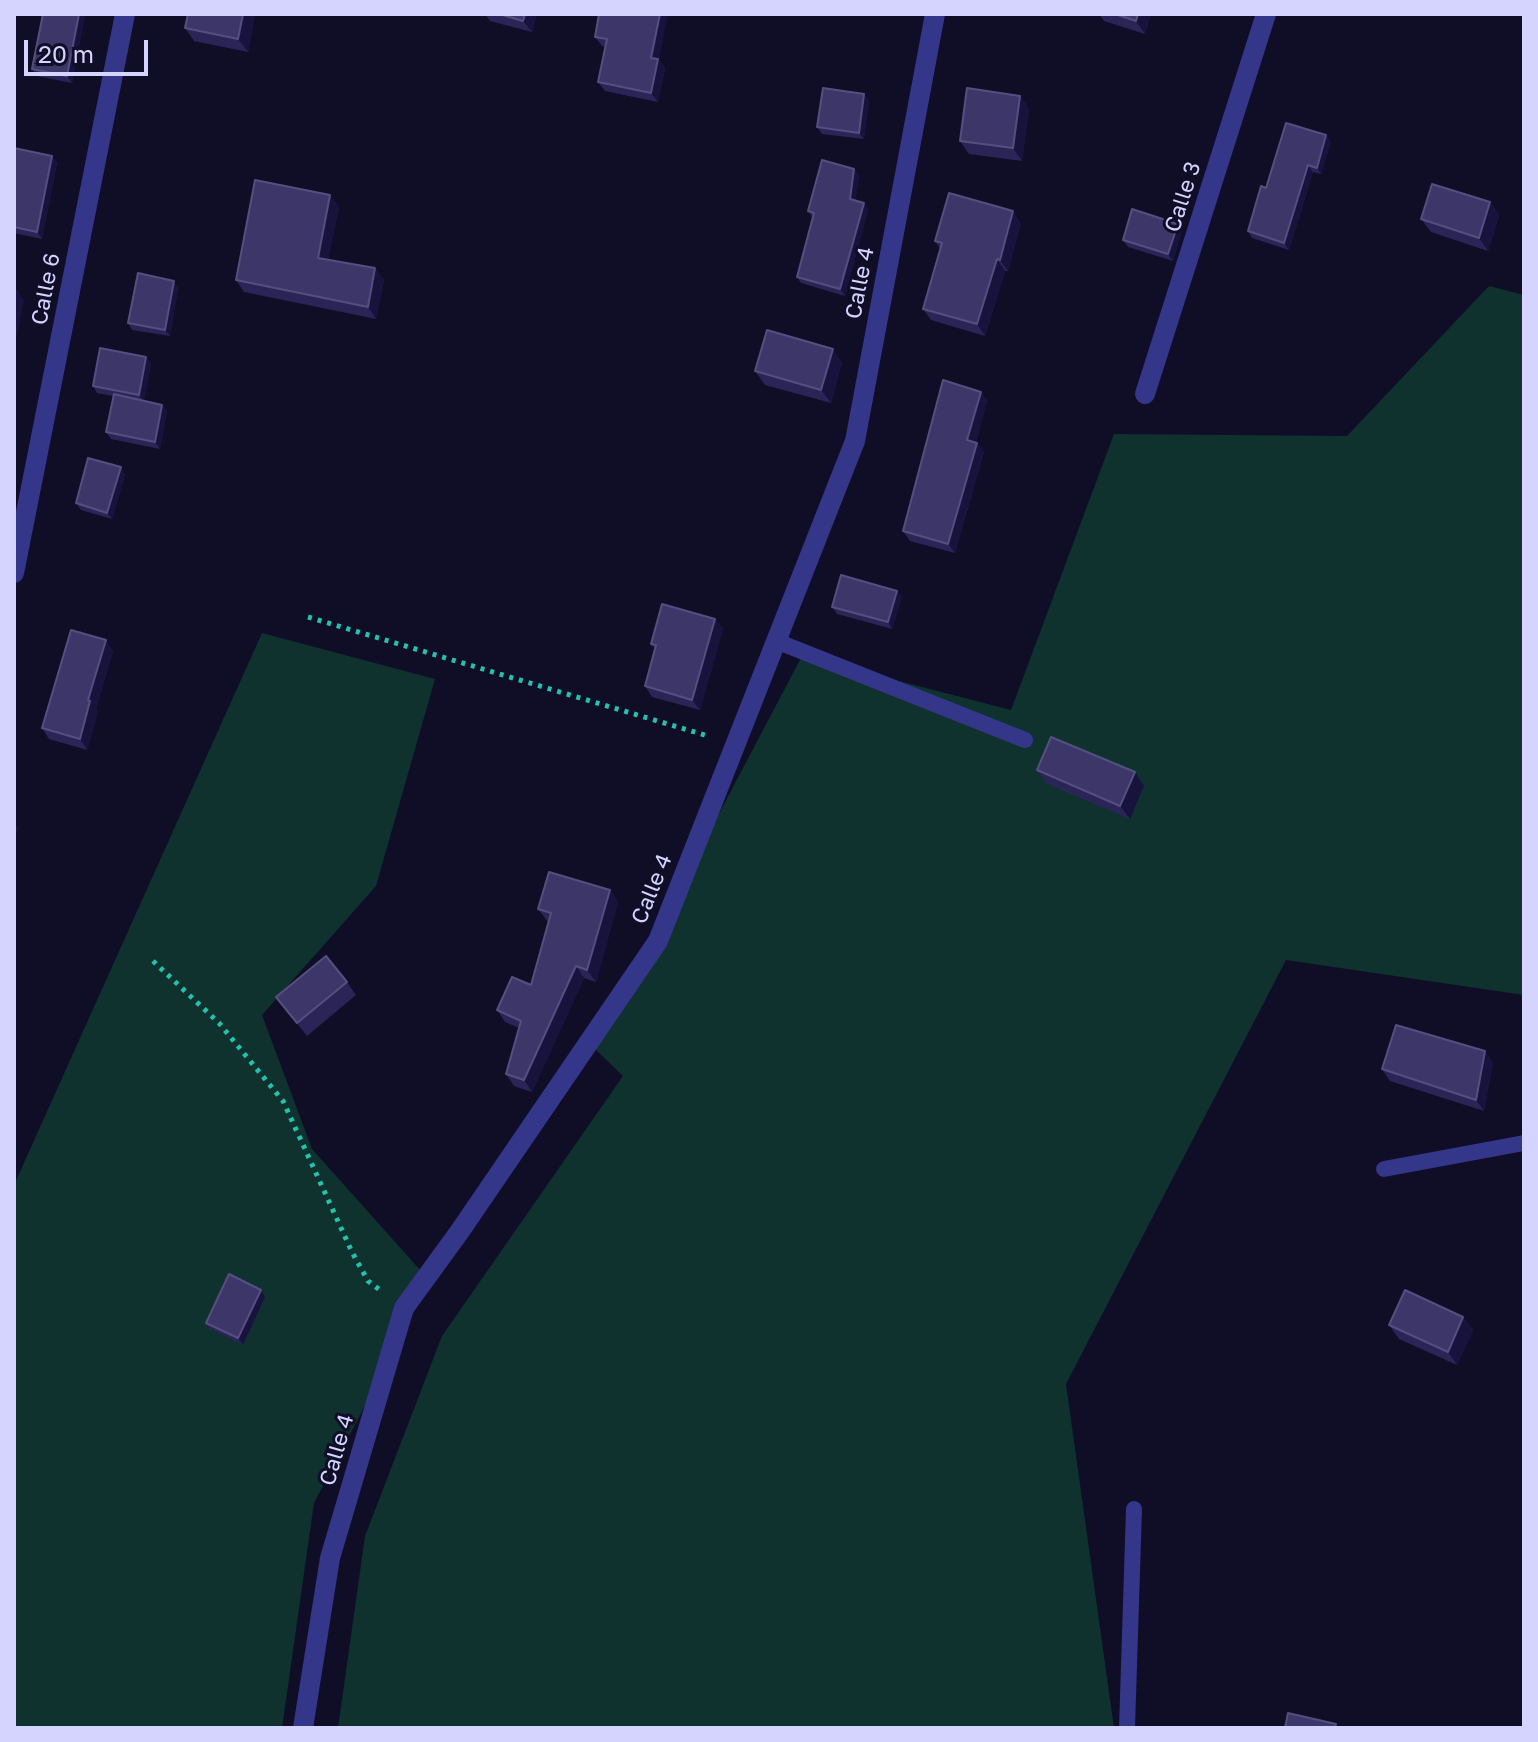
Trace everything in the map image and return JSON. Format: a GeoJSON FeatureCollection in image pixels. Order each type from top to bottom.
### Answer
{"type":"FeatureCollection","features":[{"type":"Feature","properties":{"kind":"street","name":"Calle 6"},"geometry":{"type":"LineString","coordinates":[[14,573],[125,14]]}},
{"type":"Feature","properties":{"kind":"street","name":"Calle 4"},"geometry":{"type":"LineString","coordinates":[[303,1728],[330,1558],[404,1308],[658,941],[855,441],[935,14]]}},
{"type":"Feature","properties":{"kind":"street","name":"Calle 3"},"geometry":{"type":"LineString","coordinates":[[1145,394],[1266,14]]}},
{"type":"Feature","properties":{"kind":"lane"},"geometry":{"type":"LineString","coordinates":[[776,641],[1025,740]]}},
{"type":"Feature","properties":{"kind":"lane"},"geometry":{"type":"LineString","coordinates":[[1384,1169],[1524,1143]]}},
{"type":"Feature","properties":{"kind":"lane"},"geometry":{"type":"LineString","coordinates":[[1127,1728],[1134,1509]]}},
{"type":"Feature","properties":{"kind":"path"},"geometry":{"type":"LineString","coordinates":[[308,617],[736,744]]}},
{"type":"Feature","properties":{"kind":"path"},"geometry":{"type":"LineString","coordinates":[[153,961],[219,1023],[283,1101],[368,1281],[404,1308]]}},
{"type":"Feature","properties":{"kind":"green space"},"geometry":{"type":"Polygon","coordinates":[[[1489,286],[1524,295],[1524,995],[1286,960],[1066,1384],[1114,1728],[338,1728],[365,1536],[442,1336],[623,1076],[595,1049],[802,656],[1011,710],[1114,434],[1347,436],[1489,286]]]}},
{"type":"Feature","properties":{"kind":"green space"},"geometry":{"type":"Polygon","coordinates":[[[262,633],[435,679],[376,886],[262,1015],[312,1149],[430,1281],[314,1503],[282,1728],[14,1728],[14,1185],[262,633]]]}},
{"type":"Feature","properties":{"kind":"building"},"geometry":{"type":"Polygon","coordinates":[[[43,14],[79,14],[67,76],[32,69],[43,14]]]}},
{"type":"Feature","properties":{"kind":"building"},"geometry":{"type":"Polygon","coordinates":[[[188,14],[243,14],[238,39],[185,28],[188,14]]]}},
{"type":"Feature","properties":{"kind":"building"},"geometry":{"type":"Polygon","coordinates":[[[499,14],[525,14],[523,21],[499,14]]]}},
{"type":"Feature","properties":{"kind":"building"},"geometry":{"type":"Polygon","coordinates":[[[599,14],[660,14],[651,58],[658,59],[651,93],[598,82],[607,39],[595,37],[599,14]]]}},
{"type":"Feature","properties":{"kind":"building"},"geometry":{"type":"Polygon","coordinates":[[[1115,14],[1138,14],[1136,21],[1115,14]]]}},
{"type":"Feature","properties":{"kind":"building"},"geometry":{"type":"Polygon","coordinates":[[[823,88],[864,94],[859,133],[817,127],[823,88]]]}},
{"type":"Feature","properties":{"kind":"building"},"geometry":{"type":"Polygon","coordinates":[[[967,88],[1020,96],[1013,148],[960,141],[967,88]]]}},
{"type":"Feature","properties":{"kind":"building"},"geometry":{"type":"Polygon","coordinates":[[[1286,123],[1326,135],[1317,168],[1308,165],[1284,243],[1248,231],[1261,186],[1266,188],[1286,123]]]}},
{"type":"Feature","properties":{"kind":"building"},"geometry":{"type":"Polygon","coordinates":[[[14,148],[52,156],[37,232],[14,227],[14,148]]]}},
{"type":"Feature","properties":{"kind":"building"},"geometry":{"type":"Polygon","coordinates":[[[822,160],[854,169],[850,199],[864,203],[840,289],[797,277],[814,213],[808,211],[822,160]]]}},
{"type":"Feature","properties":{"kind":"building"},"geometry":{"type":"Polygon","coordinates":[[[255,180],[330,195],[318,258],[375,268],[368,307],[236,280],[255,180]]]}},
{"type":"Feature","properties":{"kind":"building"},"geometry":{"type":"Polygon","coordinates":[[[1432,184],[1490,202],[1479,238],[1421,219],[1432,184]]]}},
{"type":"Feature","properties":{"kind":"building"},"geometry":{"type":"Polygon","coordinates":[[[949,193],[1013,211],[1000,260],[997,259],[977,324],[923,309],[942,243],[935,241],[949,193]]]}},
{"type":"Feature","properties":{"kind":"building"},"geometry":{"type":"Polygon","coordinates":[[[1132,209],[1178,224],[1168,254],[1123,240],[1132,209]]]}},
{"type":"Feature","properties":{"kind":"building"},"geometry":{"type":"Polygon","coordinates":[[[138,273],[174,281],[165,330],[128,323],[138,273]]]}},
{"type":"Feature","properties":{"kind":"building"},"geometry":{"type":"Polygon","coordinates":[[[767,330],[833,349],[821,390],[755,371],[767,330]]]}},
{"type":"Feature","properties":{"kind":"building"},"geometry":{"type":"Polygon","coordinates":[[[100,348],[146,357],[139,395],[93,386],[100,348]]]}},
{"type":"Feature","properties":{"kind":"building"},"geometry":{"type":"Polygon","coordinates":[[[943,380],[981,392],[967,440],[977,443],[948,544],[903,531],[943,380]]]}},
{"type":"Feature","properties":{"kind":"building"},"geometry":{"type":"Polygon","coordinates":[[[114,394],[162,405],[155,442],[106,432],[114,394]]]}},
{"type":"Feature","properties":{"kind":"building"},"geometry":{"type":"Polygon","coordinates":[[[88,458],[121,467],[107,513],[76,503],[88,458]]]}},
{"type":"Feature","properties":{"kind":"building"},"geometry":{"type":"Polygon","coordinates":[[[841,575],[897,591],[888,622],[832,607],[841,575]]]}},
{"type":"Feature","properties":{"kind":"building"},"geometry":{"type":"Polygon","coordinates":[[[662,604],[715,619],[692,700],[645,686],[656,645],[651,644],[662,604]]]}},
{"type":"Feature","properties":{"kind":"building"},"geometry":{"type":"Polygon","coordinates":[[[71,630],[106,640],[80,739],[42,728],[71,630]]]}},
{"type":"Feature","properties":{"kind":"building"},"geometry":{"type":"Polygon","coordinates":[[[1051,737],[1135,772],[1120,806],[1037,770],[1051,737]]]}},
{"type":"Feature","properties":{"kind":"building"},"geometry":{"type":"Polygon","coordinates":[[[549,872],[610,890],[587,970],[576,966],[524,1080],[506,1074],[521,1021],[497,1010],[512,977],[531,985],[551,913],[538,909],[549,872]]]}},
{"type":"Feature","properties":{"kind":"building"},"geometry":{"type":"Polygon","coordinates":[[[326,956],[347,982],[297,1023],[276,997],[326,956]]]}},
{"type":"Feature","properties":{"kind":"building"},"geometry":{"type":"Polygon","coordinates":[[[1396,1025],[1485,1051],[1476,1100],[1382,1069],[1396,1025]]]}},
{"type":"Feature","properties":{"kind":"building"},"geometry":{"type":"Polygon","coordinates":[[[229,1274],[261,1290],[238,1338],[206,1323],[229,1274]]]}},
{"type":"Feature","properties":{"kind":"building"},"geometry":{"type":"Polygon","coordinates":[[[1405,1290],[1463,1317],[1448,1352],[1389,1325],[1405,1290]]]}},
{"type":"Feature","properties":{"kind":"building"},"geometry":{"type":"Polygon","coordinates":[[[1288,1713],[1336,1724],[1335,1728],[1285,1728],[1288,1713]]]}}]}
